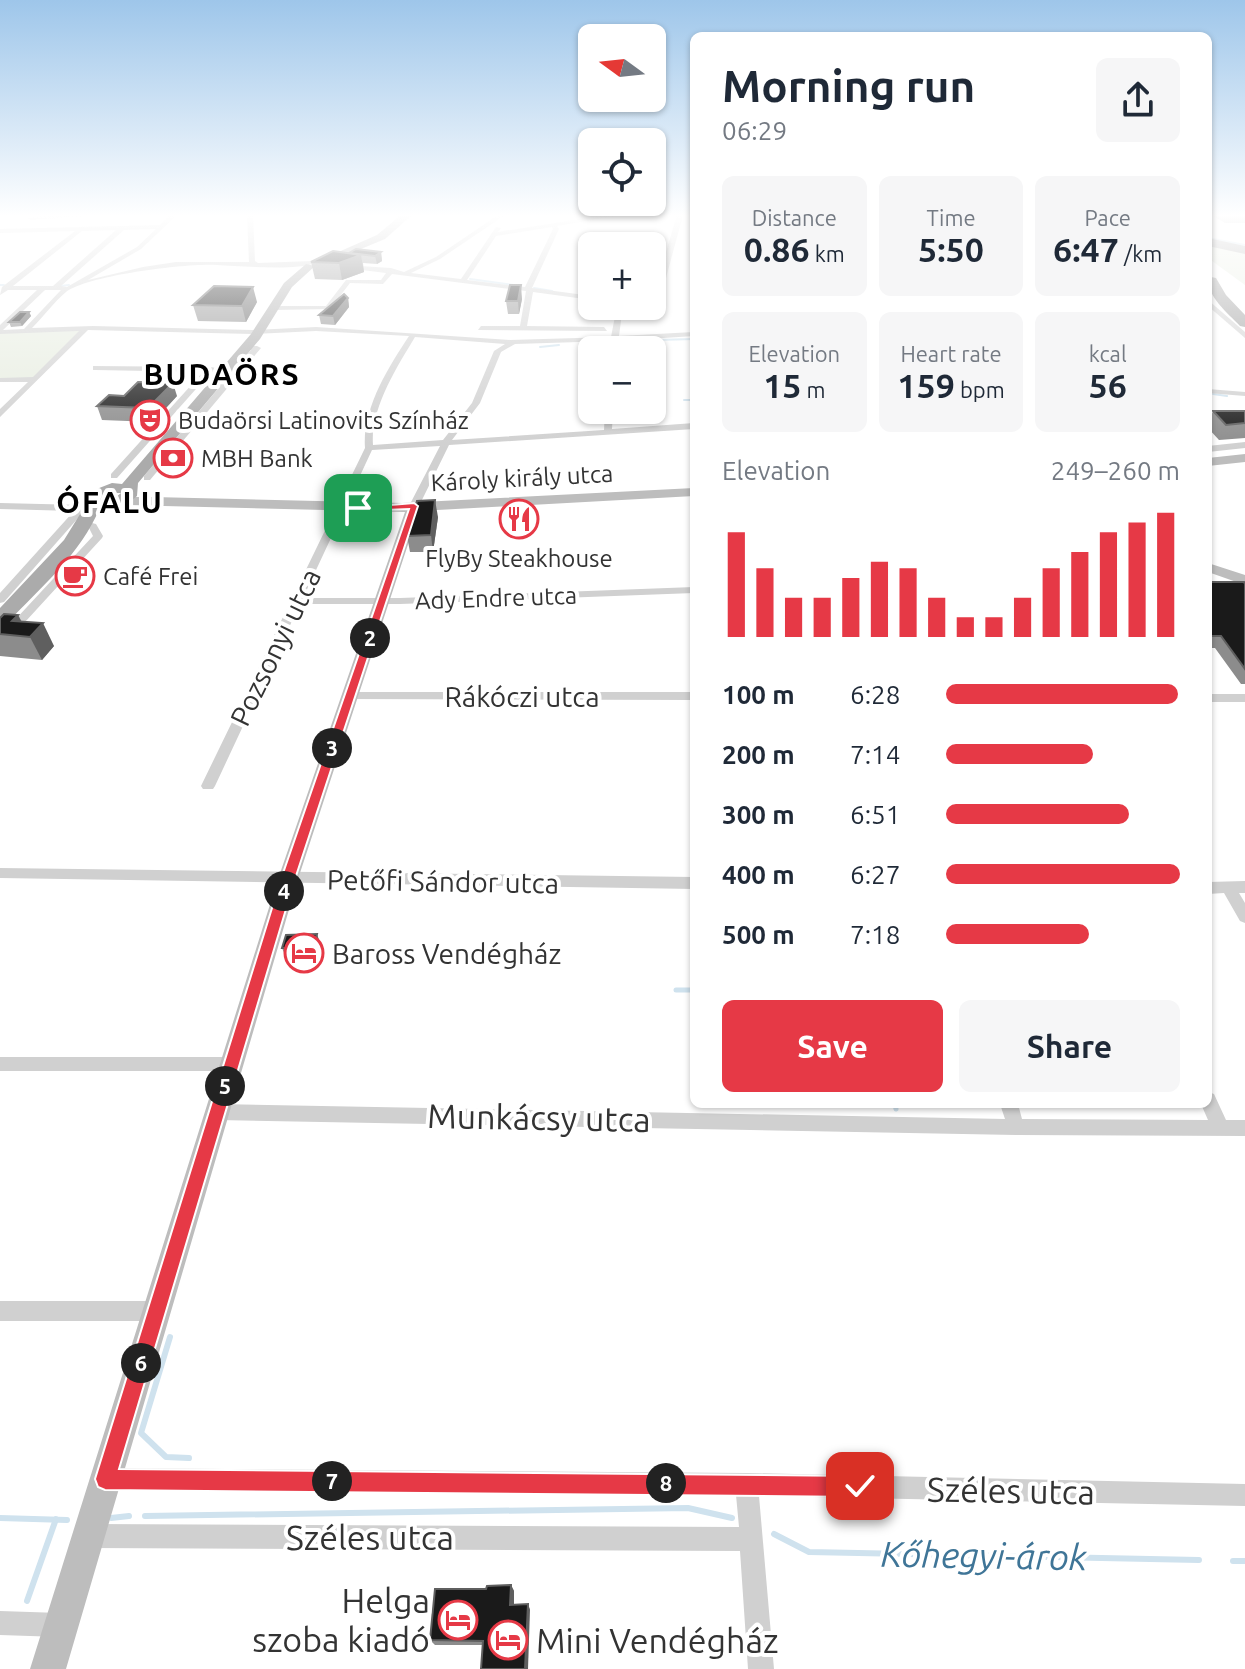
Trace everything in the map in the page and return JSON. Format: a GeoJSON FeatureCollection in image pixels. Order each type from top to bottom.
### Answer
{"type":"FeatureCollection","features":[{"type":"Feature","properties":{"kind":"highway"},"geometry":{"type":"LineString","coordinates":[[1218,293],[1245,323]]}},
{"type":"Feature","properties":{"kind":"highway"},"geometry":{"type":"LineString","coordinates":[[1229,293],[1245,308]]}},
{"type":"Feature","properties":{"kind":"main road"},"geometry":{"type":"LineString","coordinates":[[71,540],[88,525],[121,482],[170,434],[226,370],[252,348],[263,334],[283,293]]}},
{"type":"Feature","properties":{"kind":"main road"},"geometry":{"type":"LineString","coordinates":[[0,619],[92,512],[112,495]]}},
{"type":"Feature","properties":{"kind":"street"},"geometry":{"type":"LineString","coordinates":[[0,331],[38,293]]}},
{"type":"Feature","properties":{"kind":"street"},"geometry":{"type":"LineString","coordinates":[[27,330],[65,293]]}},
{"type":"Feature","properties":{"kind":"street"},"geometry":{"type":"LineString","coordinates":[[274,308],[328,308],[339,293]]}},
{"type":"Feature","properties":{"kind":"street"},"geometry":{"type":"LineString","coordinates":[[523,328],[530,293]]}},
{"type":"Feature","properties":{"kind":"street"},"geometry":{"type":"LineString","coordinates":[[1212,306],[1245,336]]}},
{"type":"Feature","properties":{"kind":"street"},"geometry":{"type":"LineString","coordinates":[[0,414],[86,328]]}},
{"type":"Feature","properties":{"kind":"street"},"geometry":{"type":"LineString","coordinates":[[0,331],[86,328],[413,335],[514,342],[578,341]]}},
{"type":"Feature","properties":{"kind":"street"},"geometry":{"type":"LineString","coordinates":[[481,328],[538,328],[589,336]]}},
{"type":"Feature","properties":{"kind":"street"},"geometry":{"type":"LineString","coordinates":[[533,342],[538,328]]}},
{"type":"Feature","properties":{"kind":"street"},"geometry":{"type":"LineString","coordinates":[[666,336],[690,334]]}},
{"type":"Feature","properties":{"kind":"street","name":"Pozsonyi utca"},"geometry":{"type":"LineString","coordinates":[[208,786],[342,508],[369,448],[367,444],[373,420],[413,335]]}},
{"type":"Feature","properties":{"kind":"street"},"geometry":{"type":"LineString","coordinates":[[666,341],[690,341]]}},
{"type":"Feature","properties":{"kind":"street"},"geometry":{"type":"LineString","coordinates":[[48,1669],[288,879],[414,506],[446,442],[476,403],[498,351],[514,342]]}},
{"type":"Feature","properties":{"kind":"street"},"geometry":{"type":"LineString","coordinates":[[147,478],[252,348]]}},
{"type":"Feature","properties":{"kind":"street"},"geometry":{"type":"LineString","coordinates":[[96,368],[226,370]]}},
{"type":"Feature","properties":{"kind":"street"},"geometry":{"type":"LineString","coordinates":[[0,600],[112,495],[126,461],[210,369]]}},
{"type":"Feature","properties":{"kind":"street"},"geometry":{"type":"LineString","coordinates":[[0,380],[34,379]]}},
{"type":"Feature","properties":{"kind":"street"},"geometry":{"type":"LineString","coordinates":[[1212,391],[1244,395]]}},
{"type":"Feature","properties":{"kind":"street"},"geometry":{"type":"LineString","coordinates":[[608,424],[608,431]]}},
{"type":"Feature","properties":{"kind":"street"},"geometry":{"type":"LineString","coordinates":[[369,448],[690,426]]}},
{"type":"Feature","properties":{"kind":"street"},"geometry":{"type":"LineString","coordinates":[[1212,449],[1245,445]]}},
{"type":"Feature","properties":{"kind":"street"},"geometry":{"type":"LineString","coordinates":[[1212,462],[1245,458]]}},
{"type":"Feature","properties":{"kind":"street","name":"Károly király utca"},"geometry":{"type":"LineString","coordinates":[[112,495],[342,508],[690,492]]}},
{"type":"Feature","properties":{"kind":"street"},"geometry":{"type":"LineString","coordinates":[[0,506],[112,495]]}},
{"type":"Feature","properties":{"kind":"street"},"geometry":{"type":"LineString","coordinates":[[0,643],[98,536],[93,526],[88,525]]}},
{"type":"Feature","properties":{"kind":"street"},"geometry":{"type":"LineString","coordinates":[[1212,568],[1245,580]]}},
{"type":"Feature","properties":{"kind":"street","name":"Ady Endre utca"},"geometry":{"type":"LineString","coordinates":[[298,601],[690,590]]}},
{"type":"Feature","properties":{"kind":"street","name":"Rákóczi utca"},"geometry":{"type":"LineString","coordinates":[[350,696],[690,696]]}},
{"type":"Feature","properties":{"kind":"street"},"geometry":{"type":"LineString","coordinates":[[1212,698],[1245,698]]}},
{"type":"Feature","properties":{"kind":"street","name":"Petőfi Sándor utca"},"geometry":{"type":"LineString","coordinates":[[0,873],[690,883]]}},
{"type":"Feature","properties":{"kind":"street"},"geometry":{"type":"LineString","coordinates":[[1212,888],[1237,887],[1245,917]]}},
{"type":"Feature","properties":{"kind":"street"},"geometry":{"type":"LineString","coordinates":[[0,1064],[232,1064]]}},
{"type":"Feature","properties":{"kind":"street"},"geometry":{"type":"LineString","coordinates":[[1010,1108],[1016,1127]]}},
{"type":"Feature","properties":{"kind":"street"},"geometry":{"type":"LineString","coordinates":[[1212,1108],[1221,1128]]}},
{"type":"Feature","properties":{"kind":"street","name":"Munkácsy utca"},"geometry":{"type":"LineString","coordinates":[[217,1112],[1016,1127],[1245,1128]]}},
{"type":"Feature","properties":{"kind":"street"},"geometry":{"type":"LineString","coordinates":[[0,1311],[156,1311]]}},
{"type":"Feature","properties":{"kind":"street","name":"Széles utca"},"geometry":{"type":"LineString","coordinates":[[105,1479],[747,1484],[1245,1495]]}},
{"type":"Feature","properties":{"kind":"street"},"geometry":{"type":"LineString","coordinates":[[747,1484],[761,1669]]}},
{"type":"Feature","properties":{"kind":"street","name":"Széles utca"},"geometry":{"type":"LineString","coordinates":[[87,1536],[750,1539]]}},
{"type":"Feature","properties":{"kind":"street"},"geometry":{"type":"LineString","coordinates":[[0,1623],[61,1625]]}},
{"type":"Feature","properties":{"kind":"shaded area"},"geometry":{"type":"Polygon","coordinates":[[[86,328],[34,379],[0,380],[0,332],[86,328]]]}},
{"type":"Feature","properties":{"kind":"building"},"geometry":{"type":"Polygon","coordinates":[[[206,293],[250,293],[242,306],[193,305],[206,293]]]}},
{"type":"Feature","properties":{"kind":"building"},"geometry":{"type":"Polygon","coordinates":[[[508,293],[520,293],[518,301],[506,301],[508,293]]]}},
{"type":"Feature","properties":{"kind":"building"},"geometry":{"type":"Polygon","coordinates":[[[344,294],[348,298],[333,316],[319,315],[344,294]]]}},
{"type":"Feature","properties":{"kind":"building"},"geometry":{"type":"Polygon","coordinates":[[[20,312],[29,312],[20,322],[9,322],[20,312]]]}},
{"type":"Feature","properties":{"kind":"building"},"geometry":{"type":"Polygon","coordinates":[[[138,382],[173,383],[148,408],[97,406],[109,395],[124,396],[138,382]]]}},
{"type":"Feature","properties":{"kind":"building"},"geometry":{"type":"Polygon","coordinates":[[[1213,411],[1245,411],[1245,423],[1226,425],[1213,411]]]}},
{"type":"Feature","properties":{"kind":"building"},"geometry":{"type":"Polygon","coordinates":[[[435,500],[431,535],[407,536],[417,501],[435,500]]]}},
{"type":"Feature","properties":{"kind":"building"},"geometry":{"type":"Polygon","coordinates":[[[1212,582],[1244,582],[1245,669],[1221,636],[1212,636],[1212,582]]]}},
{"type":"Feature","properties":{"kind":"building"},"geometry":{"type":"Polygon","coordinates":[[[4,614],[18,615],[12,621],[43,623],[30,637],[0,634],[0,618],[4,614]]]}},
{"type":"Feature","properties":{"kind":"building"},"geometry":{"type":"Polygon","coordinates":[[[317,934],[312,954],[293,955],[295,948],[282,948],[286,935],[317,934]]]}},
{"type":"Feature","properties":{"kind":"building"},"geometry":{"type":"Polygon","coordinates":[[[511,1585],[510,1605],[528,1604],[525,1669],[481,1669],[483,1641],[430,1640],[435,1589],[486,1589],[487,1586],[511,1585]]]}},
{"type":"Feature","properties":{"kind":"waterway"},"geometry":{"type":"LineString","coordinates":[[666,340],[690,339]]}},
{"type":"Feature","properties":{"kind":"waterway"},"geometry":{"type":"LineString","coordinates":[[540,347],[559,345]]}},
{"type":"Feature","properties":{"kind":"waterway"},"geometry":{"type":"LineString","coordinates":[[1213,394],[1227,396]]}},
{"type":"Feature","properties":{"kind":"waterway"},"geometry":{"type":"LineString","coordinates":[[684,400],[690,400]]}},
{"type":"Feature","properties":{"kind":"waterway"},"geometry":{"type":"LineString","coordinates":[[676,990],[690,990]]}},
{"type":"Feature","properties":{"kind":"waterway"},"geometry":{"type":"LineString","coordinates":[[170,1337],[141,1433],[166,1457],[189,1458]]}},
{"type":"Feature","properties":{"kind":"waterway","name":"Kőhegyi-árok"},"geometry":{"type":"LineString","coordinates":[[145,1516],[688,1508],[732,1518]]}},
{"type":"Feature","properties":{"kind":"waterway","name":"Kőhegyi-árok"},"geometry":{"type":"LineString","coordinates":[[111,1518],[129,1516]]}},
{"type":"Feature","properties":{"kind":"waterway","name":"Kőhegyi-árok"},"geometry":{"type":"LineString","coordinates":[[0,1518],[56,1520]]}},
{"type":"Feature","properties":{"kind":"waterway"},"geometry":{"type":"LineString","coordinates":[[27,1601],[56,1520]]}},
{"type":"Feature","properties":{"kind":"waterway","name":"Kőhegyi-árok"},"geometry":{"type":"LineString","coordinates":[[56,1520],[67,1520]]}},
{"type":"Feature","properties":{"kind":"waterway","name":"Kőhegyi-árok"},"geometry":{"type":"LineString","coordinates":[[774,1534],[809,1552],[1199,1560]]}},
{"type":"Feature","properties":{"kind":"waterway","name":"Kőhegyi-árok"},"geometry":{"type":"LineString","coordinates":[[1233,1561],[1245,1561]]}},
{"type":"Feature","properties":{"kind":"place","name":"Budaörsi Latinovits Színház"},"geometry":{"type":"Point","coordinates":[150,420]}},
{"type":"Feature","properties":{"kind":"place","name":"MBH Bank"},"geometry":{"type":"Point","coordinates":[173,458]}},
{"type":"Feature","properties":{"kind":"place","name":"FlyBy Steakhouse"},"geometry":{"type":"Point","coordinates":[519,519]}},
{"type":"Feature","properties":{"kind":"place","name":"Café Frei"},"geometry":{"type":"Point","coordinates":[75,576]}},
{"type":"Feature","properties":{"kind":"place","name":"Baross Vendégház"},"geometry":{"type":"Point","coordinates":[304,953]}},
{"type":"Feature","properties":{"kind":"place","name":"Helga szoba kiadó"},"geometry":{"type":"Point","coordinates":[458,1620]}},
{"type":"Feature","properties":{"kind":"place","name":"Mini Vendégház"},"geometry":{"type":"Point","coordinates":[508,1640]}},
{"type":"Feature","properties":{"kind":"district","name":"BUDAÖRS"},"geometry":{"type":"Point","coordinates":[222,374]}},
{"type":"Feature","properties":{"kind":"district","name":"ÓFALU"},"geometry":{"type":"Point","coordinates":[110,502]}},
{"type":"Feature","properties":{"kind":"route"},"geometry":{"type":"LineString","coordinates":[[358,508],[414,506],[288,879],[105,1479],[860,1486]]}}]}
